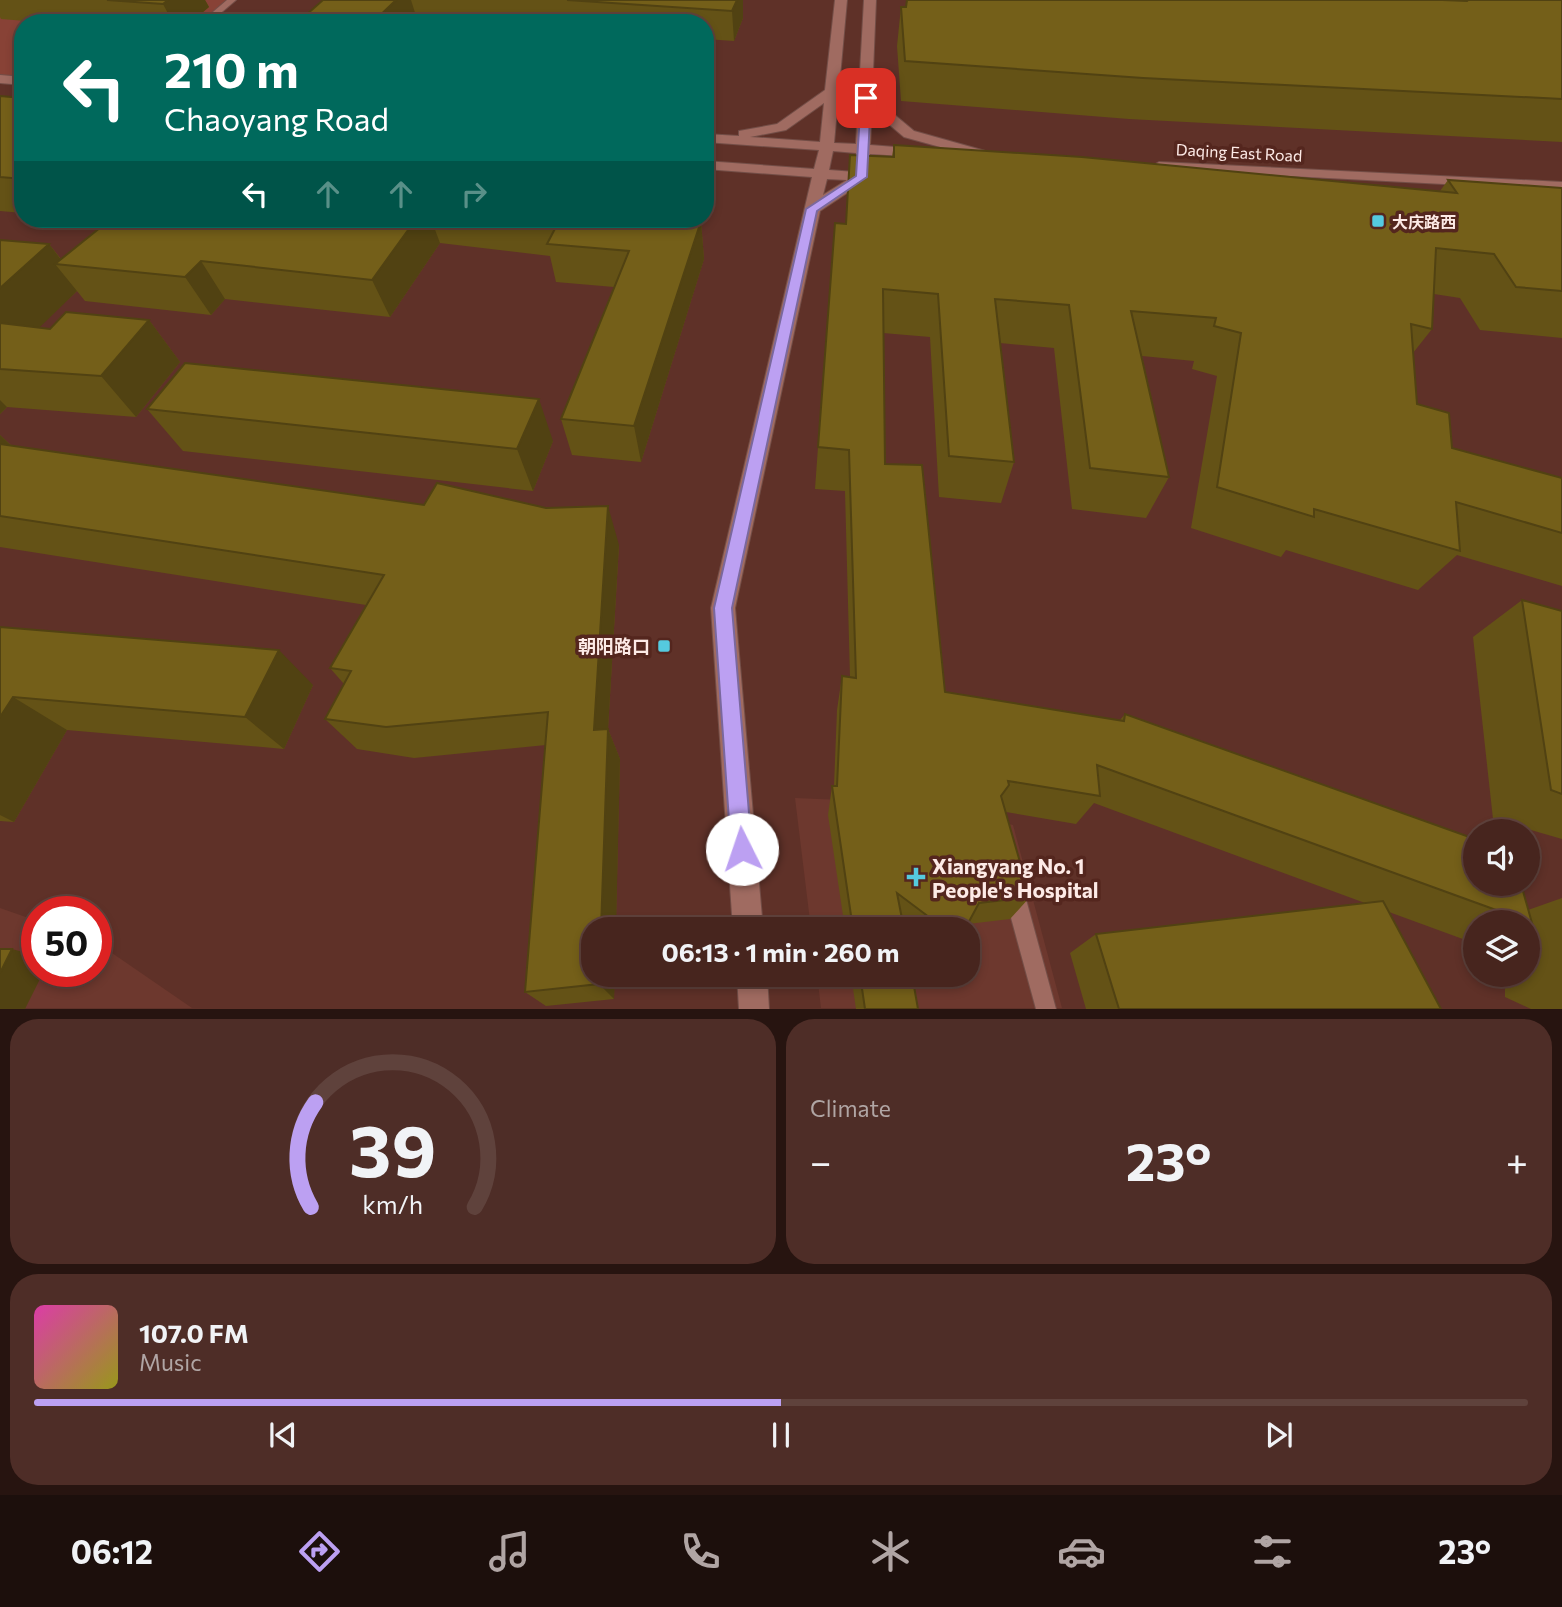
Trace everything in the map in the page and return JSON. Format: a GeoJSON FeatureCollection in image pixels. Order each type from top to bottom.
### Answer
{"type":"FeatureCollection","features":[{"type":"Feature","properties":{"kind":"main road"},"geometry":{"type":"LineString","coordinates":[[747,917],[723,608],[826,149],[841,0]]}},
{"type":"Feature","properties":{"kind":"main road"},"geometry":{"type":"LineString","coordinates":[[862,177],[870,0]]}},
{"type":"Feature","properties":{"kind":"main road"},"geometry":{"type":"LineString","coordinates":[[714,138],[781,128],[831,92]]}},
{"type":"Feature","properties":{"kind":"main road"},"geometry":{"type":"LineString","coordinates":[[714,139],[826,149],[1000,158],[909,134],[866,98]]}},
{"type":"Feature","properties":{"kind":"main road","name":"Daqing East Road"},"geometry":{"type":"LineString","coordinates":[[1146,165],[1562,186]]}},
{"type":"Feature","properties":{"kind":"main road"},"geometry":{"type":"LineString","coordinates":[[714,166],[889,179]]}},
{"type":"Feature","properties":{"kind":"main road"},"geometry":{"type":"LineString","coordinates":[[812,209],[862,177]]}},
{"type":"Feature","properties":{"kind":"main road"},"geometry":{"type":"LineString","coordinates":[[752,987],[754,1009]]}},
{"type":"Feature","properties":{"kind":"lane"},"geometry":{"type":"LineString","coordinates":[[215,14],[232,0]]}},
{"type":"Feature","properties":{"kind":"lane"},"geometry":{"type":"LineString","coordinates":[[1010,876],[1046,1009]]}},
{"type":"Feature","properties":{"kind":"shaded area"},"geometry":{"type":"Polygon","coordinates":[[[0,0],[232,0],[215,14],[14,14],[14,80],[0,79],[0,0]]]}},
{"type":"Feature","properties":{"kind":"shaded area","name":"Xiangyang No. 1 People's Hospital"},"geometry":{"type":"Polygon","coordinates":[[[795,798],[912,803],[1013,825],[1062,1008],[821,1008],[818,987],[980,987],[980,917],[810,917],[795,798]]]}},
{"type":"Feature","properties":{"kind":"shaded area"},"geometry":{"type":"Polygon","coordinates":[[[0,908],[21,915],[21,987],[112,987],[112,953],[192,1008],[0,1008],[0,908]]]}},
{"type":"Feature","properties":{"kind":"building"},"geometry":{"type":"Polygon","coordinates":[[[107,0],[168,0],[163,4],[107,0]]]}},
{"type":"Feature","properties":{"kind":"building"},"geometry":{"type":"Polygon","coordinates":[[[323,0],[396,0],[381,14],[307,14],[323,0]]]}},
{"type":"Feature","properties":{"kind":"building"},"geometry":{"type":"Polygon","coordinates":[[[567,0],[737,0],[732,11],[567,0]]]}},
{"type":"Feature","properties":{"kind":"building"},"geometry":{"type":"Polygon","coordinates":[[[907,0],[1562,0],[1562,99],[1143,78],[905,61],[901,7],[906,7],[907,0]]]}},
{"type":"Feature","properties":{"kind":"building"},"geometry":{"type":"Polygon","coordinates":[[[0,96],[14,97],[14,178],[0,177],[0,96]]]}},
{"type":"Feature","properties":{"kind":"building"},"geometry":{"type":"Polygon","coordinates":[[[894,145],[1082,157],[1457,193],[1448,180],[1562,188],[1562,291],[1516,287],[1494,254],[1436,248],[1432,329],[1411,324],[1417,404],[1449,413],[1452,448],[1562,478],[1562,533],[1456,502],[1460,551],[1314,509],[1314,517],[1217,487],[1241,333],[1214,326],[1216,318],[1131,311],[1169,477],[1090,468],[1069,305],[995,299],[1014,462],[949,456],[938,294],[883,289],[885,464],[922,465],[945,692],[1124,721],[1125,714],[1463,835],[1463,896],[1524,896],[1528,910],[1496,910],[1097,765],[1100,796],[1008,781],[1009,785],[1001,796],[1030,897],[979,903],[971,917],[929,917],[897,893],[902,917],[851,917],[832,786],[837,786],[842,676],[856,678],[849,450],[818,447],[835,223],[846,224],[850,155],[894,157],[894,145]]]}},
{"type":"Feature","properties":{"kind":"building"},"geometry":{"type":"Polygon","coordinates":[[[100,228],[410,228],[372,280],[201,261],[185,277],[55,264],[100,228]]]}},
{"type":"Feature","properties":{"kind":"building"},"geometry":{"type":"Polygon","coordinates":[[[555,228],[699,228],[634,426],[561,419],[629,251],[547,244],[555,228]]]}},
{"type":"Feature","properties":{"kind":"building"},"geometry":{"type":"Polygon","coordinates":[[[0,240],[49,244],[0,288],[0,240]]]}},
{"type":"Feature","properties":{"kind":"building"},"geometry":{"type":"Polygon","coordinates":[[[66,312],[149,320],[101,376],[0,369],[0,323],[50,329],[66,312]]]}},
{"type":"Feature","properties":{"kind":"building"},"geometry":{"type":"Polygon","coordinates":[[[185,363],[539,399],[517,449],[147,409],[185,363]]]}},
{"type":"Feature","properties":{"kind":"building"},"geometry":{"type":"Polygon","coordinates":[[[0,444],[424,505],[437,483],[546,508],[608,506],[594,730],[608,729],[601,917],[581,917],[581,986],[525,992],[548,712],[386,727],[325,719],[351,671],[330,668],[384,575],[0,516],[0,444]]]}},
{"type":"Feature","properties":{"kind":"building"},"geometry":{"type":"Polygon","coordinates":[[[1522,600],[1562,611],[1562,794],[1551,790],[1522,600]]]}},
{"type":"Feature","properties":{"kind":"building"},"geometry":{"type":"Polygon","coordinates":[[[0,627],[279,650],[245,717],[13,697],[0,717],[0,627]]]}},
{"type":"Feature","properties":{"kind":"building"},"geometry":{"type":"Polygon","coordinates":[[[1383,901],[1441,1009],[1119,1009],[1096,934],[1383,901]]]}},
{"type":"Feature","properties":{"kind":"building"},"geometry":{"type":"Polygon","coordinates":[[[0,949],[12,949],[0,973],[0,949]]]}},
{"type":"Feature","properties":{"kind":"building"},"geometry":{"type":"Polygon","coordinates":[[[862,987],[914,987],[918,1009],[865,1009],[862,987]]]}},
{"type":"Feature","properties":{"kind":"place","name":"大庆路西"},"geometry":{"type":"Point","coordinates":[1378,221]}},
{"type":"Feature","properties":{"kind":"place","name":"朝阳路口"},"geometry":{"type":"Point","coordinates":[664,646]}},
{"type":"Feature","properties":{"kind":"place","name":"Xiangyang No. 1 People's Hospital"},"geometry":{"type":"Point","coordinates":[916,877]}},
{"type":"Feature","properties":{"kind":"route"},"geometry":{"type":"LineString","coordinates":[[742,849],[723,608],[812,209],[862,177],[866,98]]}}]}
